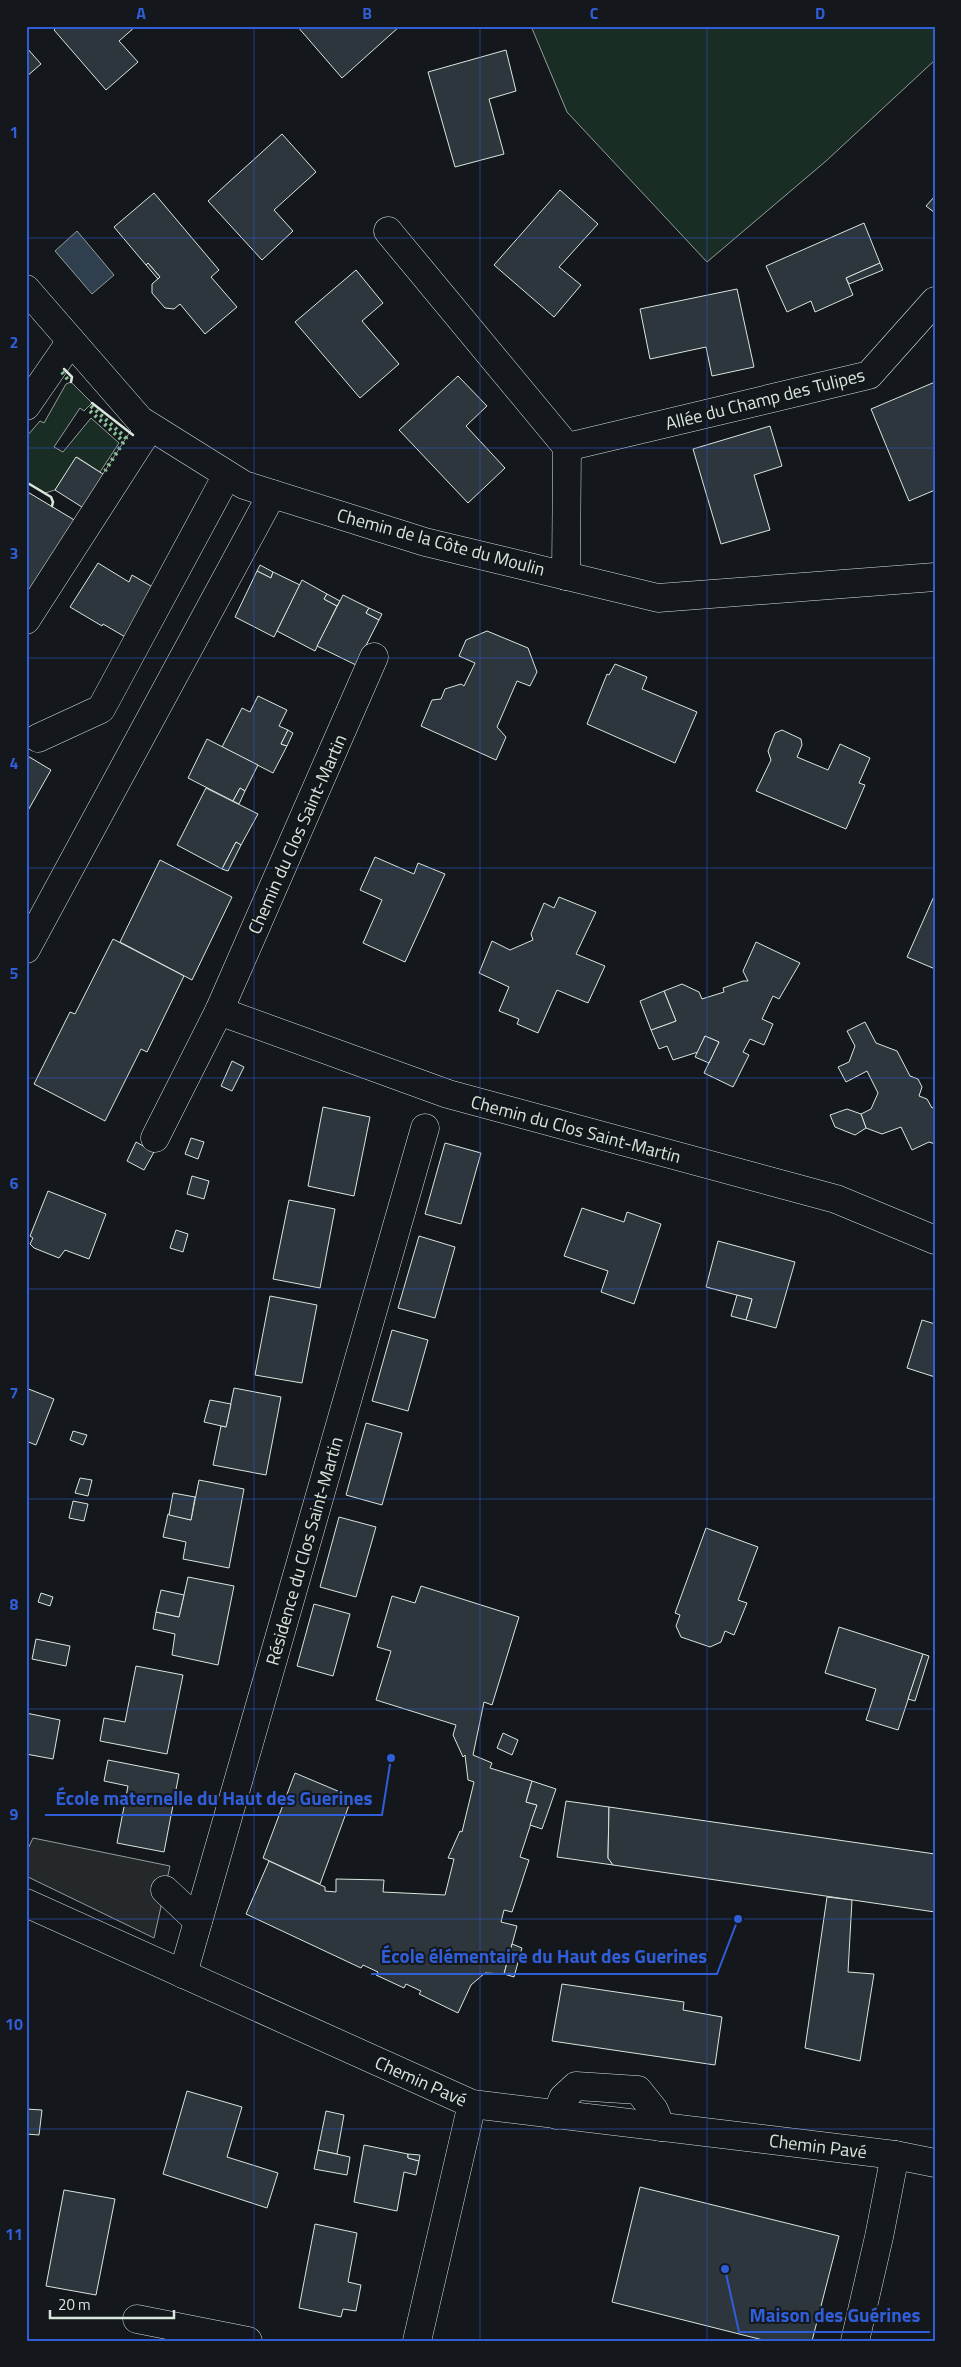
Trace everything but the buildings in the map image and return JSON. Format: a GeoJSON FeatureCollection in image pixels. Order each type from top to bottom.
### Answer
{"type":"FeatureCollection","features":[{"type":"Feature","properties":{"kind":"street"},"geometry":{"type":"LineString","coordinates":[[388,231],[567,447],[566,576]]}},
{"type":"Feature","properties":{"kind":"street","name":"Chemin de la Côte du Moulin"},"geometry":{"type":"LineString","coordinates":[[26,289],[140,420],[244,485],[272,494],[425,542],[658,598],[935,577]]}},
{"type":"Feature","properties":{"kind":"street","name":"Allée du Champ des Tulipes"},"geometry":{"type":"LineString","coordinates":[[567,447],[869,375],[934,302]]}},
{"type":"Feature","properties":{"kind":"street"},"geometry":{"type":"LineString","coordinates":[[26,406],[71,341]]}},
{"type":"Feature","properties":{"kind":"street"},"geometry":{"type":"LineString","coordinates":[[26,620],[150,428]]}},
{"type":"Feature","properties":{"kind":"street"},"geometry":{"type":"LineString","coordinates":[[38,738],[101,709],[227,475]]}},
{"type":"Feature","properties":{"kind":"street"},"geometry":{"type":"LineString","coordinates":[[26,949],[272,494]]}},
{"type":"Feature","properties":{"kind":"street","name":"Chemin du Clos Saint-Martin"},"geometry":{"type":"LineString","coordinates":[[155,1138],[219,1011],[374,657]]}},
{"type":"Feature","properties":{"kind":"street","name":"Chemin du Clos Saint-Martin"},"geometry":{"type":"LineString","coordinates":[[219,1011],[448,1094],[836,1199],[935,1240]]}},
{"type":"Feature","properties":{"kind":"street","name":"Résidence du Clos Saint-Martin"},"geometry":{"type":"LineString","coordinates":[[183,1974],[425,1128]]}},
{"type":"Feature","properties":{"kind":"street"},"geometry":{"type":"LineString","coordinates":[[165,1890],[198,1921]]}},
{"type":"Feature","properties":{"kind":"street","name":"Chemin Pavé"},"geometry":{"type":"LineString","coordinates":[[26,1903],[472,2104],[895,2155],[935,2163]]}},
{"type":"Feature","properties":{"kind":"street"},"geometry":{"type":"LineString","coordinates":[[417,2341],[472,2104]]}},
{"type":"Feature","properties":{"kind":"street"},"geometry":{"type":"LineString","coordinates":[[855,2341],[879,2237],[895,2155]]}},
{"type":"Feature","properties":{"kind":"street"},"geometry":{"type":"LineString","coordinates":[[152,2328],[248,2341]]}},
{"type":"Feature","properties":{"kind":"green space"},"geometry":{"type":"Polygon","coordinates":[[[531,26],[935,26],[935,60],[826,161],[707,262],[567,112],[531,26]]]}},
{"type":"Feature","properties":{"kind":"green space"},"geometry":{"type":"Polygon","coordinates":[[[71,382],[92,403],[84,411],[80,408],[54,447],[63,452],[91,418],[119,443],[100,472],[77,457],[55,490],[45,493],[26,482],[26,437],[40,421],[44,423],[66,384],[71,382]]]}},
{"type":"Feature","properties":{"kind":"shaded area"},"geometry":{"type":"Polygon","coordinates":[[[33,1838],[170,1866],[154,1938],[26,1876],[26,1853],[33,1838]]]}},
{"type":"Feature","properties":{"kind":"water"},"geometry":{"type":"Polygon","coordinates":[[[77,231],[114,275],[92,294],[55,251],[77,231]]]}},
{"type":"Feature","properties":{"kind":"hedge"},"geometry":{"type":"LineString","coordinates":[[62,372],[69,381]]}},
{"type":"Feature","properties":{"kind":"hedge"},"geometry":{"type":"LineString","coordinates":[[91,406],[126,438],[105,471]]}},
{"type":"Feature","properties":{"kind":"hedge"},"geometry":{"type":"LineString","coordinates":[[90,411],[122,440]]}},
{"type":"Feature","properties":{"kind":"wall"},"geometry":{"type":"LineString","coordinates":[[64,369],[72,377],[71,382]]}},
{"type":"Feature","properties":{"kind":"wall"},"geometry":{"type":"LineString","coordinates":[[92,403],[133,435]]}},
{"type":"Feature","properties":{"kind":"wall"},"geometry":{"type":"LineString","coordinates":[[26,482],[51,497],[52,506]]}},
{"type":"Feature","properties":{"kind":"place","name":"École maternelle du Haut des Guerines"},"geometry":{"type":"Point","coordinates":[391,1758]}},
{"type":"Feature","properties":{"kind":"place","name":"École élémentaire du Haut des Guerines"},"geometry":{"type":"Point","coordinates":[738,1919]}},
{"type":"Feature","properties":{"kind":"place","name":"Maison des Guérines"},"geometry":{"type":"Point","coordinates":[725,2269]}}]}
